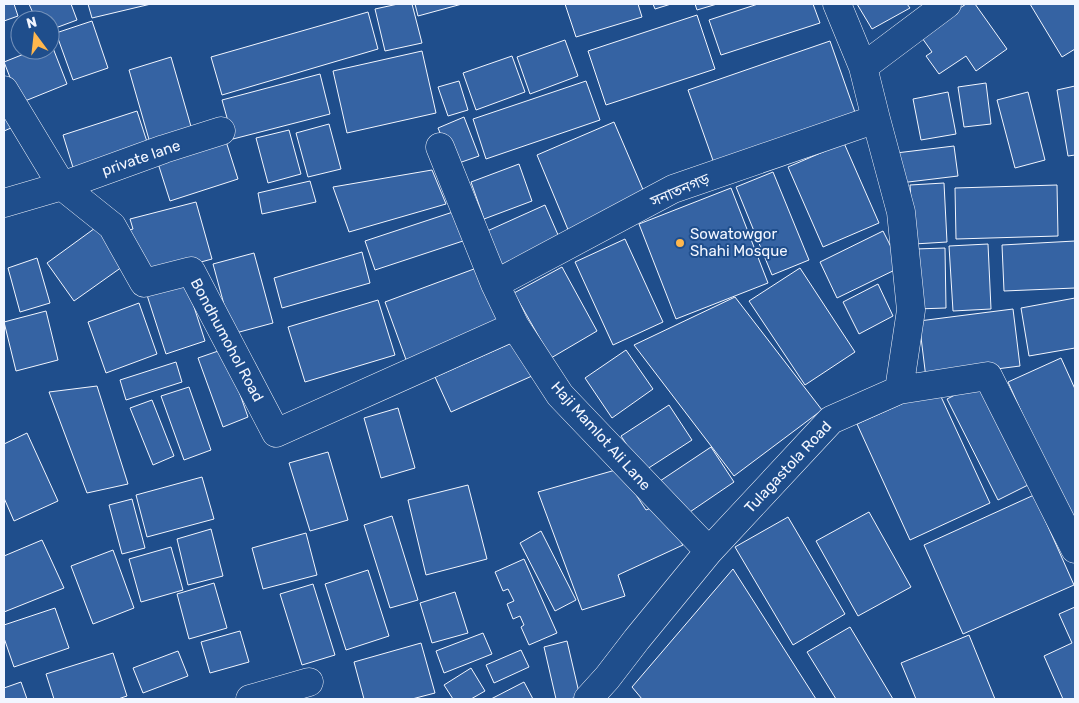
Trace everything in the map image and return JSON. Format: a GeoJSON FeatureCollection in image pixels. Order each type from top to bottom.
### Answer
{"type":"FeatureCollection","features":[{"type":"Feature","properties":{"kind":"street"},"geometry":{"type":"LineString","coordinates":[[837,4],[863,67],[901,212],[911,310],[899,390]]}},
{"type":"Feature","properties":{"kind":"street"},"geometry":{"type":"LineString","coordinates":[[863,67],[947,4]]}},
{"type":"Feature","properties":{"kind":"street","name":"Bondhumohol Road"},"geometry":{"type":"LineString","coordinates":[[4,90],[62,186],[112,226],[144,283],[191,271],[276,433],[515,326]]}},
{"type":"Feature","properties":{"kind":"street","name":"সনাতনগড়"},"geometry":{"type":"LineString","coordinates":[[495,284],[673,189],[876,119]]}},
{"type":"Feature","properties":{"kind":"street","name":"private lane"},"geometry":{"type":"LineString","coordinates":[[4,203],[62,186],[164,149],[221,131]]}},
{"type":"Feature","properties":{"kind":"street","name":"Haji Mamlot Ali Lane"},"geometry":{"type":"LineString","coordinates":[[440,147],[495,284],[515,326],[560,395],[709,551]]}},
{"type":"Feature","properties":{"kind":"street","name":"Tulagastola Road"},"geometry":{"type":"LineString","coordinates":[[588,699],[612,689],[637,639],[709,551],[831,420],[899,390],[988,376],[1075,548]]}},
{"type":"Feature","properties":{"kind":"street"},"geometry":{"type":"LineString","coordinates":[[250,699],[309,682]]}},
{"type":"Feature","properties":{"kind":"building"},"geometry":{"type":"Polygon","coordinates":[[[4,4],[14,4],[16,10],[10,10],[10,19],[4,21],[4,4]]]}},
{"type":"Feature","properties":{"kind":"building"},"geometry":{"type":"Polygon","coordinates":[[[29,4],[71,4],[77,20],[60,26],[60,10],[32,10],[29,4]]]}},
{"type":"Feature","properties":{"kind":"building"},"geometry":{"type":"Polygon","coordinates":[[[88,4],[151,4],[92,18],[88,4]]]}},
{"type":"Feature","properties":{"kind":"building"},"geometry":{"type":"Polygon","coordinates":[[[398,4],[412,4],[422,43],[385,51],[375,9],[398,4]]]}},
{"type":"Feature","properties":{"kind":"building"},"geometry":{"type":"Polygon","coordinates":[[[415,4],[462,4],[418,16],[415,4]]]}},
{"type":"Feature","properties":{"kind":"building"},"geometry":{"type":"Polygon","coordinates":[[[565,4],[638,4],[642,17],[576,37],[565,4]]]}},
{"type":"Feature","properties":{"kind":"building"},"geometry":{"type":"Polygon","coordinates":[[[653,4],[671,4],[655,9],[653,4]]]}},
{"type":"Feature","properties":{"kind":"building"},"geometry":{"type":"Polygon","coordinates":[[[695,4],[717,4],[697,10],[695,4]]]}},
{"type":"Feature","properties":{"kind":"building"},"geometry":{"type":"Polygon","coordinates":[[[758,4],[813,4],[820,23],[721,55],[709,20],[758,4]]]}},
{"type":"Feature","properties":{"kind":"building"},"geometry":{"type":"Polygon","coordinates":[[[857,4],[907,4],[910,8],[872,29],[857,4]]]}},
{"type":"Feature","properties":{"kind":"building"},"geometry":{"type":"Polygon","coordinates":[[[966,4],[975,4],[1007,49],[976,71],[966,56],[939,74],[926,56],[932,52],[920,35],[966,4]]]}},
{"type":"Feature","properties":{"kind":"building"},"geometry":{"type":"Polygon","coordinates":[[[1030,4],[1075,4],[1075,49],[1062,57],[1030,4]]]}},
{"type":"Feature","properties":{"kind":"building"},"geometry":{"type":"Polygon","coordinates":[[[368,12],[378,49],[222,95],[211,57],[368,12]]]}},
{"type":"Feature","properties":{"kind":"building"},"geometry":{"type":"Polygon","coordinates":[[[697,15],[715,69],[606,105],[588,51],[697,15]]]}},
{"type":"Feature","properties":{"kind":"building"},"geometry":{"type":"Polygon","coordinates":[[[92,21],[108,68],[73,80],[60,44],[60,32],[92,21]]]}},
{"type":"Feature","properties":{"kind":"building"},"geometry":{"type":"Polygon","coordinates":[[[565,40],[578,76],[530,94],[517,57],[565,40]]]}},
{"type":"Feature","properties":{"kind":"building"},"geometry":{"type":"Polygon","coordinates":[[[830,41],[857,118],[715,166],[688,90],[830,41]]]}},
{"type":"Feature","properties":{"kind":"building"},"geometry":{"type":"Polygon","coordinates":[[[422,51],[436,113],[347,133],[333,71],[422,51]]]}},
{"type":"Feature","properties":{"kind":"building"},"geometry":{"type":"Polygon","coordinates":[[[512,56],[525,92],[476,110],[463,73],[512,56]]]}},
{"type":"Feature","properties":{"kind":"building"},"geometry":{"type":"Polygon","coordinates":[[[171,57],[192,130],[150,143],[129,70],[171,57]]]}},
{"type":"Feature","properties":{"kind":"building"},"geometry":{"type":"Polygon","coordinates":[[[10,60],[58,60],[67,84],[20,103],[4,62],[10,60]]]}},
{"type":"Feature","properties":{"kind":"building"},"geometry":{"type":"Polygon","coordinates":[[[320,74],[330,114],[233,139],[222,100],[320,74]]]}},
{"type":"Feature","properties":{"kind":"building"},"geometry":{"type":"Polygon","coordinates":[[[459,81],[468,110],[448,116],[438,87],[459,81]]]}},
{"type":"Feature","properties":{"kind":"building"},"geometry":{"type":"Polygon","coordinates":[[[586,81],[600,120],[486,159],[473,119],[586,81]]]}},
{"type":"Feature","properties":{"kind":"building"},"geometry":{"type":"Polygon","coordinates":[[[986,83],[991,124],[964,127],[958,87],[986,83]]]}},
{"type":"Feature","properties":{"kind":"building"},"geometry":{"type":"Polygon","coordinates":[[[1075,86],[1075,155],[1068,156],[1057,90],[1075,86]]]}},
{"type":"Feature","properties":{"kind":"building"},"geometry":{"type":"Polygon","coordinates":[[[948,92],[956,134],[921,140],[913,99],[948,92]]]}},
{"type":"Feature","properties":{"kind":"building"},"geometry":{"type":"Polygon","coordinates":[[[1028,92],[1045,160],[1015,168],[997,100],[1028,92]]]}},
{"type":"Feature","properties":{"kind":"building"},"geometry":{"type":"Polygon","coordinates":[[[4,107],[11,128],[4,131],[4,107]]]}},
{"type":"Feature","properties":{"kind":"building"},"geometry":{"type":"Polygon","coordinates":[[[137,111],[150,151],[75,174],[63,135],[137,111]]]}},
{"type":"Feature","properties":{"kind":"building"},"geometry":{"type":"Polygon","coordinates":[[[464,117],[479,156],[453,165],[438,128],[464,117]]]}},
{"type":"Feature","properties":{"kind":"building"},"geometry":{"type":"Polygon","coordinates":[[[614,122],[647,199],[569,232],[537,155],[614,122]]]}},
{"type":"Feature","properties":{"kind":"building"},"geometry":{"type":"Polygon","coordinates":[[[329,124],[341,169],[308,177],[296,133],[329,124]]]}},
{"type":"Feature","properties":{"kind":"building"},"geometry":{"type":"Polygon","coordinates":[[[289,130],[301,174],[268,183],[256,138],[289,130]]]}},
{"type":"Feature","properties":{"kind":"building"},"geometry":{"type":"Polygon","coordinates":[[[224,135],[238,179],[170,201],[156,157],[224,135]]]}},
{"type":"Feature","properties":{"kind":"building"},"geometry":{"type":"Polygon","coordinates":[[[844,143],[879,223],[823,247],[788,167],[844,143]]]}},
{"type":"Feature","properties":{"kind":"building"},"geometry":{"type":"Polygon","coordinates":[[[954,146],[958,176],[900,183],[896,153],[954,146]]]}},
{"type":"Feature","properties":{"kind":"building"},"geometry":{"type":"Polygon","coordinates":[[[519,164],[532,201],[484,219],[471,182],[519,164]]]}},
{"type":"Feature","properties":{"kind":"building"},"geometry":{"type":"Polygon","coordinates":[[[432,170],[446,204],[349,232],[333,187],[432,170]]]}},
{"type":"Feature","properties":{"kind":"building"},"geometry":{"type":"Polygon","coordinates":[[[773,172],[809,260],[772,275],[736,187],[773,172]]]}},
{"type":"Feature","properties":{"kind":"building"},"geometry":{"type":"Polygon","coordinates":[[[310,181],[316,202],[262,214],[258,193],[310,181]]]}},
{"type":"Feature","properties":{"kind":"building"},"geometry":{"type":"Polygon","coordinates":[[[944,183],[947,242],[914,244],[910,185],[944,183]]]}},
{"type":"Feature","properties":{"kind":"building"},"geometry":{"type":"Polygon","coordinates":[[[1057,185],[1058,236],[956,239],[955,188],[1057,185]]]}},
{"type":"Feature","properties":{"kind":"building"},"geometry":{"type":"Polygon","coordinates":[[[731,188],[768,283],[676,319],[639,224],[731,188]]]}},
{"type":"Feature","properties":{"kind":"building"},"geometry":{"type":"Polygon","coordinates":[[[196,202],[212,259],[149,276],[142,251],[131,254],[125,231],[133,229],[130,219],[196,202]]]}},
{"type":"Feature","properties":{"kind":"building"},"geometry":{"type":"Polygon","coordinates":[[[545,205],[562,244],[503,270],[485,232],[545,205]]]}},
{"type":"Feature","properties":{"kind":"building"},"geometry":{"type":"Polygon","coordinates":[[[462,209],[472,238],[375,270],[365,241],[462,209]]]}},
{"type":"Feature","properties":{"kind":"building"},"geometry":{"type":"Polygon","coordinates":[[[102,223],[129,262],[74,301],[47,263],[102,223]]]}},
{"type":"Feature","properties":{"kind":"building"},"geometry":{"type":"Polygon","coordinates":[[[883,231],[901,267],[837,298],[820,262],[883,231]]]}},
{"type":"Feature","properties":{"kind":"building"},"geometry":{"type":"Polygon","coordinates":[[[625,239],[663,322],[613,345],[575,262],[625,239]]]}},
{"type":"Feature","properties":{"kind":"building"},"geometry":{"type":"Polygon","coordinates":[[[1075,241],[1075,288],[1004,291],[1002,245],[1075,241]]]}},
{"type":"Feature","properties":{"kind":"building"},"geometry":{"type":"Polygon","coordinates":[[[988,244],[991,309],[953,311],[949,246],[988,244]]]}},
{"type":"Feature","properties":{"kind":"building"},"geometry":{"type":"Polygon","coordinates":[[[945,248],[946,308],[916,309],[915,249],[945,248]]]}},
{"type":"Feature","properties":{"kind":"building"},"geometry":{"type":"Polygon","coordinates":[[[362,252],[370,283],[282,308],[274,278],[362,252]]]}},
{"type":"Feature","properties":{"kind":"building"},"geometry":{"type":"Polygon","coordinates":[[[254,253],[273,323],[232,334],[213,264],[254,253]]]}},
{"type":"Feature","properties":{"kind":"building"},"geometry":{"type":"Polygon","coordinates":[[[37,258],[50,303],[20,312],[8,268],[37,258]]]}},
{"type":"Feature","properties":{"kind":"building"},"geometry":{"type":"Polygon","coordinates":[[[482,266],[505,329],[408,365],[385,302],[482,266]]]}},
{"type":"Feature","properties":{"kind":"building"},"geometry":{"type":"Polygon","coordinates":[[[562,267],[597,331],[551,358],[514,293],[562,267]]]}},
{"type":"Feature","properties":{"kind":"building"},"geometry":{"type":"Polygon","coordinates":[[[800,268],[855,352],[805,385],[749,301],[800,268]]]}},
{"type":"Feature","properties":{"kind":"building"},"geometry":{"type":"Polygon","coordinates":[[[184,276],[205,341],[166,354],[145,289],[184,276]]]}},
{"type":"Feature","properties":{"kind":"building"},"geometry":{"type":"Polygon","coordinates":[[[878,284],[893,316],[859,334],[843,302],[878,284]]]}},
{"type":"Feature","properties":{"kind":"building"},"geometry":{"type":"Polygon","coordinates":[[[735,297],[822,410],[734,476],[634,345],[735,297]]]}},
{"type":"Feature","properties":{"kind":"building"},"geometry":{"type":"Polygon","coordinates":[[[1075,298],[1075,348],[1029,356],[1021,308],[1075,298]]]}},
{"type":"Feature","properties":{"kind":"building"},"geometry":{"type":"Polygon","coordinates":[[[378,300],[395,355],[305,382],[288,327],[378,300]]]}},
{"type":"Feature","properties":{"kind":"building"},"geometry":{"type":"Polygon","coordinates":[[[139,303],[157,354],[106,373],[88,322],[139,303]]]}},
{"type":"Feature","properties":{"kind":"building"},"geometry":{"type":"Polygon","coordinates":[[[1013,309],[1020,366],[926,378],[919,321],[1013,309]]]}},
{"type":"Feature","properties":{"kind":"building"},"geometry":{"type":"Polygon","coordinates":[[[46,311],[58,360],[16,371],[4,322],[46,311]]]}},
{"type":"Feature","properties":{"kind":"building"},"geometry":{"type":"Polygon","coordinates":[[[516,341],[532,376],[451,412],[435,377],[516,341]]]}},
{"type":"Feature","properties":{"kind":"building"},"geometry":{"type":"Polygon","coordinates":[[[224,349],[248,417],[223,427],[198,358],[224,349]]]}},
{"type":"Feature","properties":{"kind":"building"},"geometry":{"type":"Polygon","coordinates":[[[626,350],[653,389],[612,418],[585,378],[626,350]]]}},
{"type":"Feature","properties":{"kind":"building"},"geometry":{"type":"Polygon","coordinates":[[[1061,358],[1075,389],[1075,531],[1008,382],[1061,358]]]}},
{"type":"Feature","properties":{"kind":"building"},"geometry":{"type":"Polygon","coordinates":[[[176,362],[182,382],[126,400],[120,380],[176,362]]]}},
{"type":"Feature","properties":{"kind":"building"},"geometry":{"type":"Polygon","coordinates":[[[981,382],[1032,483],[998,500],[947,399],[981,382]]]}},
{"type":"Feature","properties":{"kind":"building"},"geometry":{"type":"Polygon","coordinates":[[[97,386],[128,484],[87,493],[49,392],[97,386]]]}},
{"type":"Feature","properties":{"kind":"building"},"geometry":{"type":"Polygon","coordinates":[[[189,387],[211,450],[184,460],[161,396],[189,387]]]}},
{"type":"Feature","properties":{"kind":"building"},"geometry":{"type":"Polygon","coordinates":[[[937,388],[990,503],[910,540],[857,424],[937,388]]]}},
{"type":"Feature","properties":{"kind":"building"},"geometry":{"type":"Polygon","coordinates":[[[152,400],[174,456],[153,465],[130,408],[152,400]]]}},
{"type":"Feature","properties":{"kind":"building"},"geometry":{"type":"Polygon","coordinates":[[[669,405],[692,440],[644,471],[621,436],[669,405]]]}},
{"type":"Feature","properties":{"kind":"building"},"geometry":{"type":"Polygon","coordinates":[[[398,408],[415,468],[381,478],[364,418],[398,408]]]}},
{"type":"Feature","properties":{"kind":"building"},"geometry":{"type":"Polygon","coordinates":[[[27,433],[58,501],[14,521],[4,498],[4,444],[27,433]]]}},
{"type":"Feature","properties":{"kind":"building"},"geometry":{"type":"Polygon","coordinates":[[[711,447],[734,482],[684,516],[660,481],[711,447]]]}},
{"type":"Feature","properties":{"kind":"building"},"geometry":{"type":"Polygon","coordinates":[[[328,452],[348,520],[310,531],[289,463],[328,452]]]}},
{"type":"Feature","properties":{"kind":"building"},"geometry":{"type":"Polygon","coordinates":[[[619,469],[646,510],[656,506],[683,545],[618,575],[625,596],[582,610],[538,492],[619,469]]]}},
{"type":"Feature","properties":{"kind":"building"},"geometry":{"type":"Polygon","coordinates":[[[202,477],[214,519],[147,537],[136,495],[202,477]]]}},
{"type":"Feature","properties":{"kind":"building"},"geometry":{"type":"Polygon","coordinates":[[[468,485],[487,559],[426,575],[408,500],[468,485]]]}},
{"type":"Feature","properties":{"kind":"building"},"geometry":{"type":"Polygon","coordinates":[[[1034,495],[1074,585],[963,634],[924,545],[1034,495]]]}},
{"type":"Feature","properties":{"kind":"building"},"geometry":{"type":"Polygon","coordinates":[[[132,499],[145,548],[122,554],[109,505],[132,499]]]}},
{"type":"Feature","properties":{"kind":"building"},"geometry":{"type":"Polygon","coordinates":[[[869,512],[911,587],[858,616],[816,541],[869,512]]]}},
{"type":"Feature","properties":{"kind":"building"},"geometry":{"type":"Polygon","coordinates":[[[392,516],[418,600],[390,608],[364,525],[392,516]]]}},
{"type":"Feature","properties":{"kind":"building"},"geometry":{"type":"Polygon","coordinates":[[[788,517],[845,614],[793,645],[735,547],[788,517]]]}},
{"type":"Feature","properties":{"kind":"building"},"geometry":{"type":"Polygon","coordinates":[[[211,529],[223,576],[188,585],[177,539],[211,529]]]}},
{"type":"Feature","properties":{"kind":"building"},"geometry":{"type":"Polygon","coordinates":[[[541,531],[576,600],[555,611],[520,543],[541,531]]]}},
{"type":"Feature","properties":{"kind":"building"},"geometry":{"type":"Polygon","coordinates":[[[306,533],[317,575],[263,589],[252,548],[306,533]]]}},
{"type":"Feature","properties":{"kind":"building"},"geometry":{"type":"Polygon","coordinates":[[[42,540],[64,588],[4,612],[4,556],[42,540]]]}},
{"type":"Feature","properties":{"kind":"building"},"geometry":{"type":"Polygon","coordinates":[[[171,547],[183,590],[141,602],[129,559],[171,547]]]}},
{"type":"Feature","properties":{"kind":"building"},"geometry":{"type":"Polygon","coordinates":[[[113,550],[134,608],[93,624],[71,566],[113,550]]]}},
{"type":"Feature","properties":{"kind":"building"},"geometry":{"type":"Polygon","coordinates":[[[524,559],[557,633],[529,645],[521,627],[524,625],[520,616],[513,619],[507,604],[514,601],[508,589],[503,591],[495,572],[524,559]]]}},
{"type":"Feature","properties":{"kind":"building"},"geometry":{"type":"Polygon","coordinates":[[[733,569],[816,699],[642,699],[632,687],[733,569]]]}},
{"type":"Feature","properties":{"kind":"building"},"geometry":{"type":"Polygon","coordinates":[[[368,570],[389,636],[346,650],[325,584],[368,570]]]}},
{"type":"Feature","properties":{"kind":"building"},"geometry":{"type":"Polygon","coordinates":[[[214,583],[227,628],[189,639],[177,594],[214,583]]]}},
{"type":"Feature","properties":{"kind":"building"},"geometry":{"type":"Polygon","coordinates":[[[313,584],[335,655],[302,665],[280,594],[313,584]]]}},
{"type":"Feature","properties":{"kind":"building"},"geometry":{"type":"Polygon","coordinates":[[[455,592],[468,633],[432,643],[420,603],[455,592]]]}},
{"type":"Feature","properties":{"kind":"building"},"geometry":{"type":"Polygon","coordinates":[[[1075,607],[1075,699],[1063,699],[1044,656],[1072,643],[1059,614],[1075,607]]]}},
{"type":"Feature","properties":{"kind":"building"},"geometry":{"type":"Polygon","coordinates":[[[55,608],[69,648],[14,667],[4,638],[4,625],[55,608]]]}},
{"type":"Feature","properties":{"kind":"building"},"geometry":{"type":"Polygon","coordinates":[[[850,627],[893,699],[836,699],[807,652],[850,627]]]}},
{"type":"Feature","properties":{"kind":"building"},"geometry":{"type":"Polygon","coordinates":[[[240,631],[249,662],[210,673],[201,642],[240,631]]]}},
{"type":"Feature","properties":{"kind":"building"},"geometry":{"type":"Polygon","coordinates":[[[483,633],[492,654],[444,673],[436,651],[483,633]]]}},
{"type":"Feature","properties":{"kind":"building"},"geometry":{"type":"Polygon","coordinates":[[[969,635],[995,699],[916,699],[901,663],[969,635]]]}},
{"type":"Feature","properties":{"kind":"building"},"geometry":{"type":"Polygon","coordinates":[[[567,641],[580,697],[556,699],[544,647],[567,641]]]}},
{"type":"Feature","properties":{"kind":"building"},"geometry":{"type":"Polygon","coordinates":[[[421,643],[435,693],[412,699],[364,699],[354,662],[421,643]]]}},
{"type":"Feature","properties":{"kind":"building"},"geometry":{"type":"Polygon","coordinates":[[[521,650],[529,667],[494,683],[486,665],[521,650]]]}},
{"type":"Feature","properties":{"kind":"building"},"geometry":{"type":"Polygon","coordinates":[[[178,651],[188,676],[143,693],[133,668],[178,651]]]}},
{"type":"Feature","properties":{"kind":"building"},"geometry":{"type":"Polygon","coordinates":[[[113,653],[127,696],[118,699],[54,699],[46,674],[113,653]]]}},
{"type":"Feature","properties":{"kind":"building"},"geometry":{"type":"Polygon","coordinates":[[[471,668],[485,691],[471,699],[453,699],[444,685],[471,668]]]}},
{"type":"Feature","properties":{"kind":"building"},"geometry":{"type":"Polygon","coordinates":[[[21,682],[27,699],[4,699],[4,688],[21,682]]]}},
{"type":"Feature","properties":{"kind":"building"},"geometry":{"type":"Polygon","coordinates":[[[524,682],[533,699],[491,699],[524,682]]]}},
{"type":"Feature","properties":{"kind":"place","name":"Sowatowgor Shahi Mosque"},"geometry":{"type":"Point","coordinates":[680,243]}}]}
